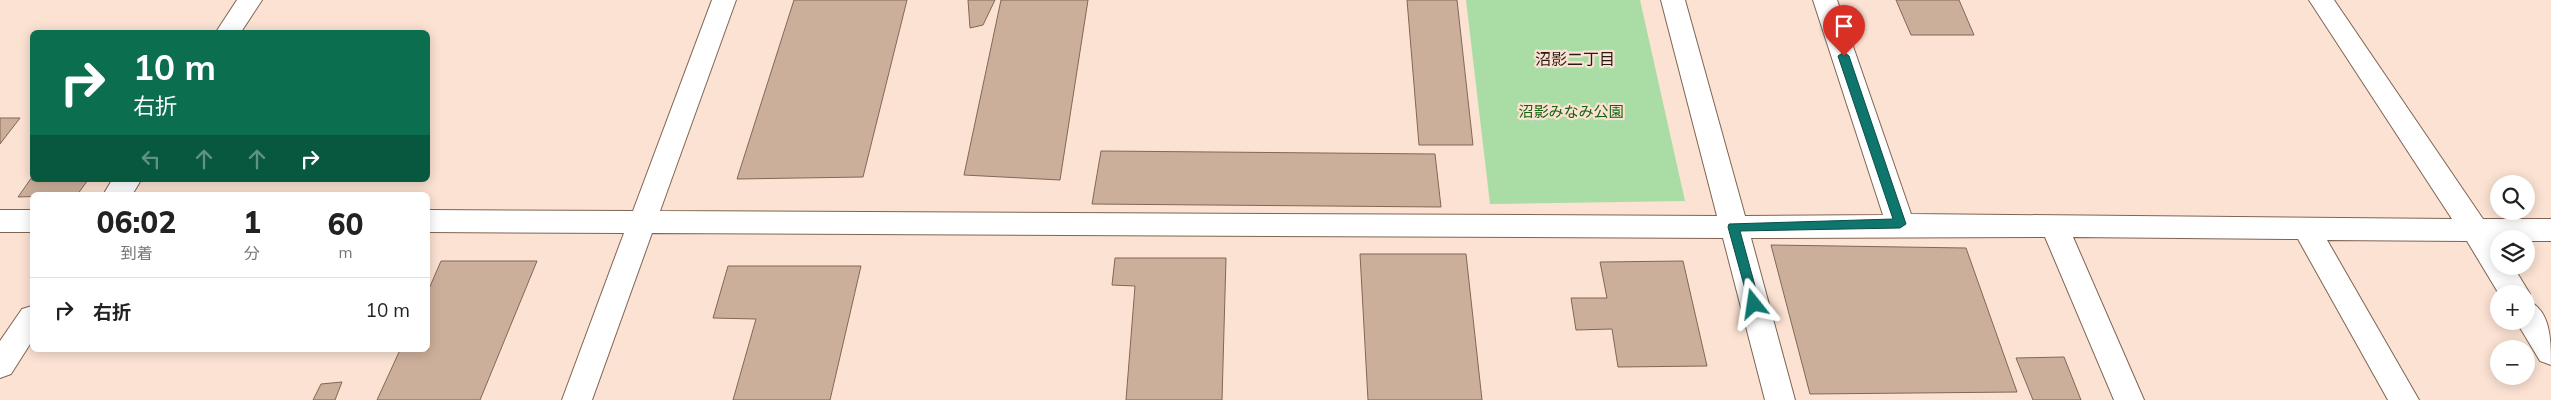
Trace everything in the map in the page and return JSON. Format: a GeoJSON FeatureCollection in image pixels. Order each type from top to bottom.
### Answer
{"type":"FeatureCollection","features":[{"type":"Feature","properties":{"kind":"street"},"geometry":{"type":"LineString","coordinates":[[229,30],[250,0]]}},
{"type":"Feature","properties":{"kind":"street"},"geometry":{"type":"LineString","coordinates":[[577,400],[724,0]]}},
{"type":"Feature","properties":{"kind":"street"},"geometry":{"type":"LineString","coordinates":[[1673,0],[1780,400]]}},
{"type":"Feature","properties":{"kind":"street"},"geometry":{"type":"LineString","coordinates":[[1824,0],[1900,224]]}},
{"type":"Feature","properties":{"kind":"street"},"geometry":{"type":"LineString","coordinates":[[2321,0],[2475,230],[2509,285]]}},
{"type":"Feature","properties":{"kind":"street"},"geometry":{"type":"LineString","coordinates":[[0,221],[30,221]]}},
{"type":"Feature","properties":{"kind":"street"},"geometry":{"type":"LineString","coordinates":[[430,221],[1734,227],[1900,224],[2055,227],[2551,230]]}},
{"type":"Feature","properties":{"kind":"street"},"geometry":{"type":"LineString","coordinates":[[2055,227],[2129,400]]}},
{"type":"Feature","properties":{"kind":"street"},"geometry":{"type":"LineString","coordinates":[[2306,229],[2404,400]]}},
{"type":"Feature","properties":{"kind":"street"},"geometry":{"type":"LineString","coordinates":[[0,366],[30,321]]}},
{"type":"Feature","properties":{"kind":"street"},"geometry":{"type":"LineString","coordinates":[[2535,326],[2551,352]]}},
{"type":"Feature","properties":{"kind":"green space","name":"沼影みなみ公園"},"geometry":{"type":"Polygon","coordinates":[[[1466,0],[1640,0],[1685,201],[1490,204],[1466,0]]]}},
{"type":"Feature","properties":{"kind":"building"},"geometry":{"type":"Polygon","coordinates":[[[794,0],[907,0],[863,177],[737,179],[794,0]]]}},
{"type":"Feature","properties":{"kind":"building"},"geometry":{"type":"Polygon","coordinates":[[[968,0],[995,0],[983,25],[970,28],[968,0]]]}},
{"type":"Feature","properties":{"kind":"building"},"geometry":{"type":"Polygon","coordinates":[[[1001,0],[1088,0],[1060,180],[964,175],[1001,0]]]}},
{"type":"Feature","properties":{"kind":"building"},"geometry":{"type":"Polygon","coordinates":[[[1407,0],[1457,0],[1473,145],[1419,145],[1407,0]]]}},
{"type":"Feature","properties":{"kind":"building"},"geometry":{"type":"Polygon","coordinates":[[[1896,0],[1959,0],[1974,35],[1911,35],[1896,0]]]}},
{"type":"Feature","properties":{"kind":"building"},"geometry":{"type":"Polygon","coordinates":[[[0,118],[20,118],[0,144],[0,118]]]}},
{"type":"Feature","properties":{"kind":"building"},"geometry":{"type":"Polygon","coordinates":[[[1101,151],[1435,154],[1441,207],[1092,204],[1101,151]]]}},
{"type":"Feature","properties":{"kind":"building"},"geometry":{"type":"Polygon","coordinates":[[[30,180],[30,182],[87,182],[79,192],[30,192],[30,197],[18,197],[30,180]]]}},
{"type":"Feature","properties":{"kind":"building"},"geometry":{"type":"Polygon","coordinates":[[[1771,245],[1966,248],[2017,392],[1810,394],[1771,245]]]}},
{"type":"Feature","properties":{"kind":"building"},"geometry":{"type":"Polygon","coordinates":[[[1360,254],[1466,254],[1482,400],[1368,400],[1360,254]]]}},
{"type":"Feature","properties":{"kind":"building"},"geometry":{"type":"Polygon","coordinates":[[[1115,258],[1226,258],[1222,400],[1126,400],[1135,286],[1112,285],[1115,258]]]}},
{"type":"Feature","properties":{"kind":"building"},"geometry":{"type":"Polygon","coordinates":[[[441,261],[537,261],[480,400],[377,400],[399,352],[430,352],[430,286],[441,261]]]}},
{"type":"Feature","properties":{"kind":"building"},"geometry":{"type":"Polygon","coordinates":[[[1683,261],[1707,366],[1618,367],[1612,329],[1576,330],[1571,298],[1607,298],[1600,262],[1683,261]]]}},
{"type":"Feature","properties":{"kind":"building"},"geometry":{"type":"Polygon","coordinates":[[[728,266],[861,266],[830,400],[733,400],[756,319],[713,318],[728,266]]]}},
{"type":"Feature","properties":{"kind":"building"},"geometry":{"type":"Polygon","coordinates":[[[2064,357],[2081,400],[2033,400],[2016,358],[2064,357]]]}},
{"type":"Feature","properties":{"kind":"building"},"geometry":{"type":"Polygon","coordinates":[[[342,382],[335,400],[313,400],[321,384],[342,382]]]}},
{"type":"Feature","properties":{"kind":"district","name":"沼影二丁目"},"geometry":{"type":"Point","coordinates":[1575,59]}},
{"type":"Feature","properties":{"kind":"route"},"geometry":{"type":"LineString","coordinates":[[1754,304],[1734,227],[1900,224],[1844,56]]}}]}
